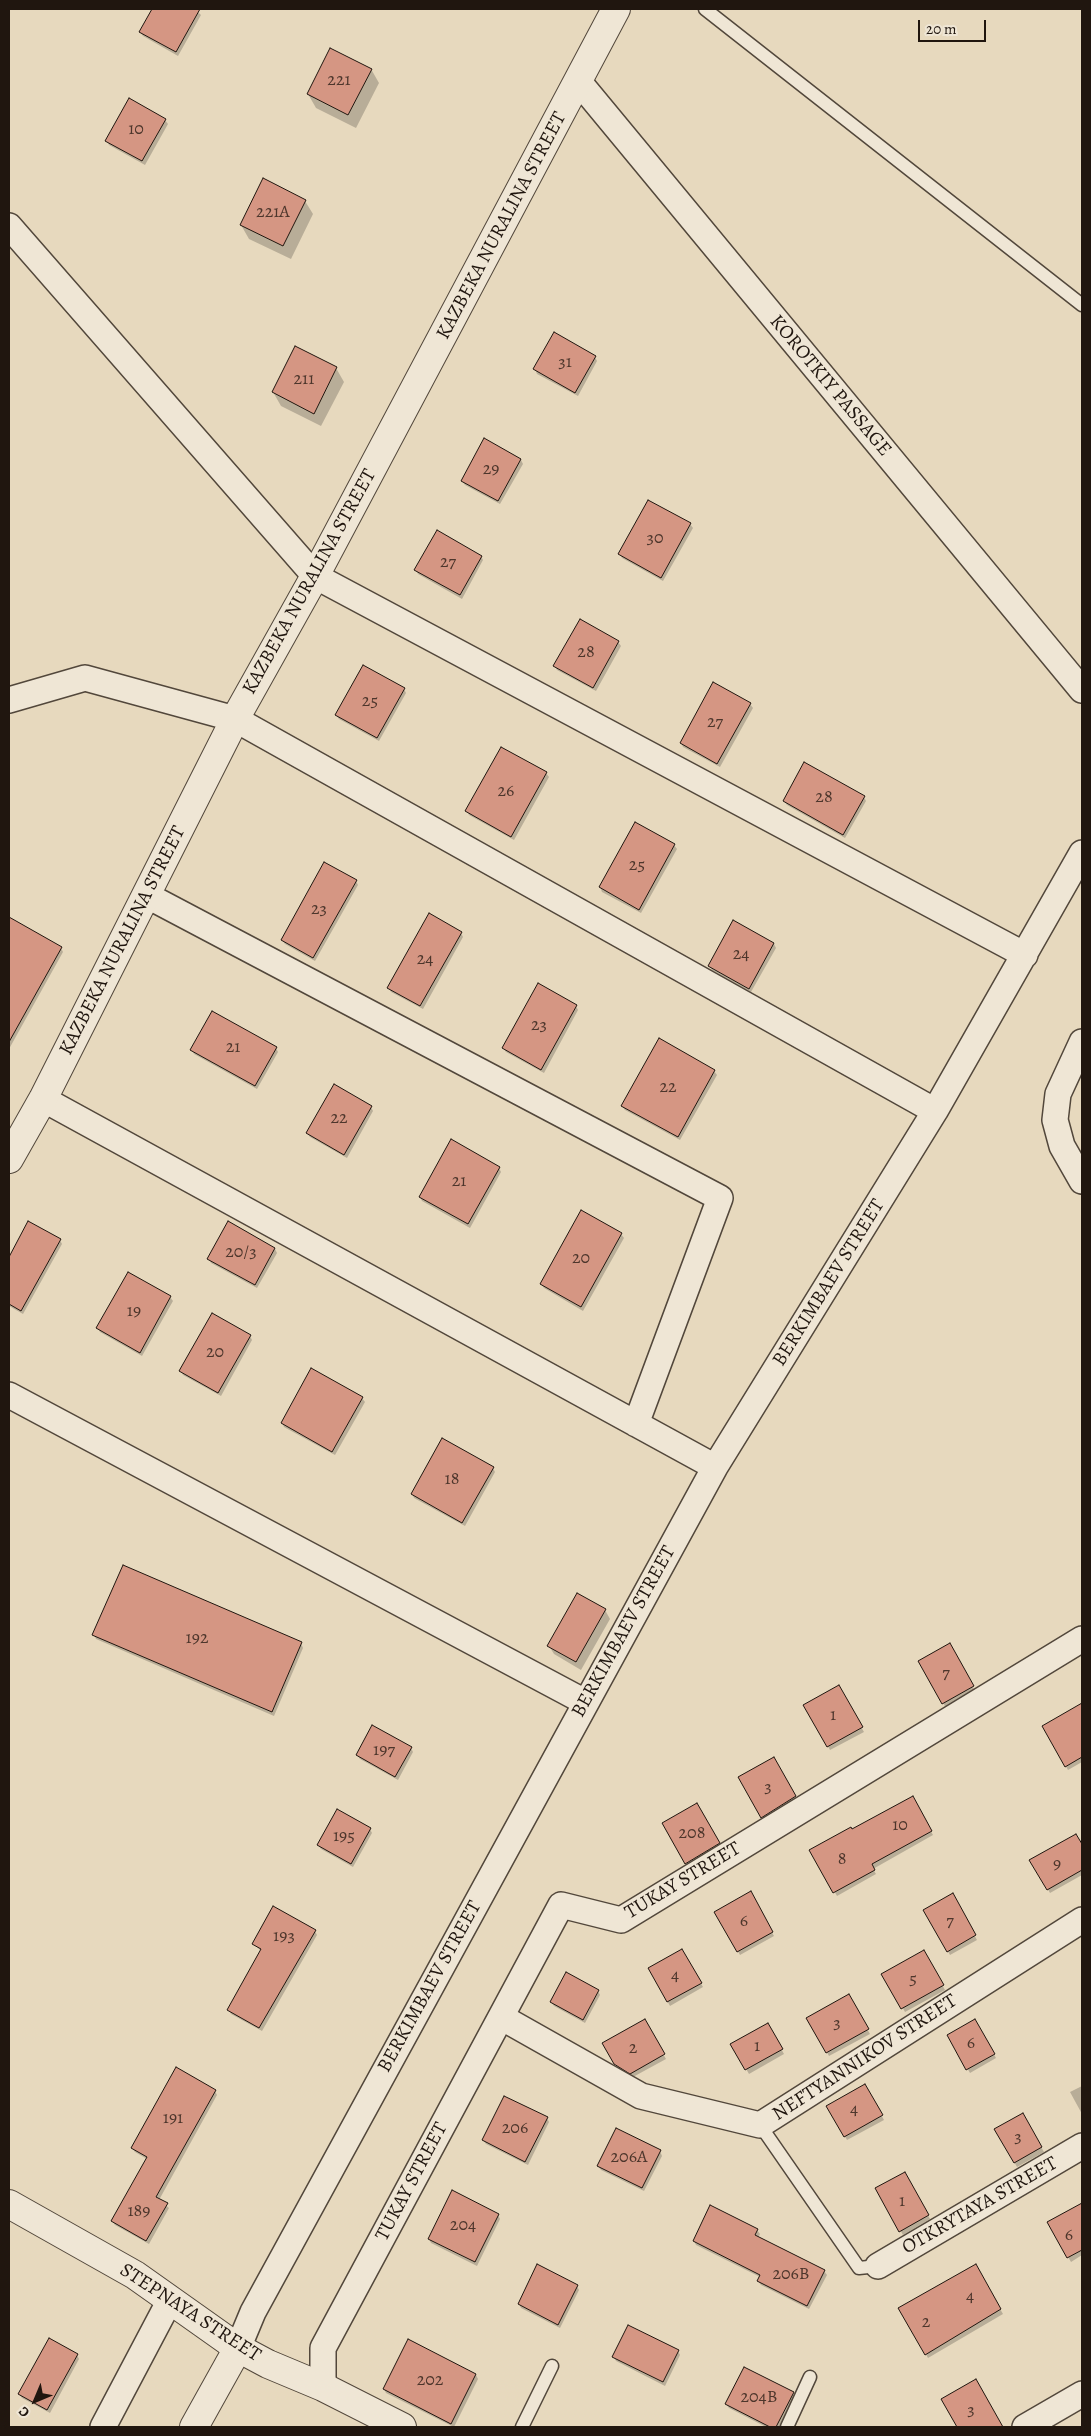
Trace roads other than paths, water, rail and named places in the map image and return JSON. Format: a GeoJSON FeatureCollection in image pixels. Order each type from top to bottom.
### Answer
{"type":"FeatureCollection","features":[{"type":"Feature","properties":{"kind":"street","name":"KAZBEKA NURALINA STREET"},"geometry":{"type":"LineString","coordinates":[[9,1159],[43,1099],[235,719],[315,576],[579,82],[616,9]]}},
{"type":"Feature","properties":{"kind":"street","name":"KOROTKIY PASSAGE"},"geometry":{"type":"LineString","coordinates":[[579,82],[1082,690]]}},
{"type":"Feature","properties":{"kind":"street"},"geometry":{"type":"LineString","coordinates":[[9,226],[315,576],[1025,955]]}},
{"type":"Feature","properties":{"kind":"street"},"geometry":{"type":"LineString","coordinates":[[9,700],[85,678],[235,719],[935,1111]]}},
{"type":"Feature","properties":{"kind":"street","name":"BERKIMBAEV STREET"},"geometry":{"type":"LineString","coordinates":[[194,2427],[238,2348],[253,2312],[715,1467],[935,1111],[1082,853]]}},
{"type":"Feature","properties":{"kind":"street"},"geometry":{"type":"LineString","coordinates":[[146,895],[720,1198],[636,1424]]}},
{"type":"Feature","properties":{"kind":"street"},"geometry":{"type":"LineString","coordinates":[[1082,1042],[1058,1094],[1056,1120],[1062,1146],[1082,1180]]}},
{"type":"Feature","properties":{"kind":"street"},"geometry":{"type":"LineString","coordinates":[[43,1099],[715,1467]]}},
{"type":"Feature","properties":{"kind":"street"},"geometry":{"type":"LineString","coordinates":[[9,1395],[585,1702]]}},
{"type":"Feature","properties":{"kind":"street","name":"TUKAY STREET"},"geometry":{"type":"LineString","coordinates":[[323,2386],[323,2348],[562,1905],[621,1920],[1082,1639]]}},
{"type":"Feature","properties":{"kind":"street","name":"NEFTYANNIKOV STREET"},"geometry":{"type":"LineString","coordinates":[[501,2017],[641,2096],[760,2125],[1082,1920]]}},
{"type":"Feature","properties":{"kind":"street","name":"OTKRYTAYA STREET"},"geometry":{"type":"LineString","coordinates":[[878,2266],[1082,2146]]}},
{"type":"Feature","properties":{"kind":"street","name":"STEPNAYA STREET"},"geometry":{"type":"LineString","coordinates":[[9,2204],[135,2275],[238,2348],[268,2364],[323,2386],[402,2427]]}},
{"type":"Feature","properties":{"kind":"street"},"geometry":{"type":"LineString","coordinates":[[103,2427],[170,2300]]}},
{"type":"Feature","properties":{"kind":"street"},"geometry":{"type":"LineString","coordinates":[[1024,2427],[1082,2394]]}},
{"type":"Feature","properties":{"kind":"lane"},"geometry":{"type":"LineString","coordinates":[[705,9],[1082,305]]}},
{"type":"Feature","properties":{"kind":"lane"},"geometry":{"type":"LineString","coordinates":[[760,2125],[859,2268],[878,2266]]}},
{"type":"Feature","properties":{"kind":"lane"},"geometry":{"type":"LineString","coordinates":[[522,2427],[552,2366]]}},
{"type":"Feature","properties":{"kind":"lane"},"geometry":{"type":"LineString","coordinates":[[787,2427],[810,2377]]}}]}
